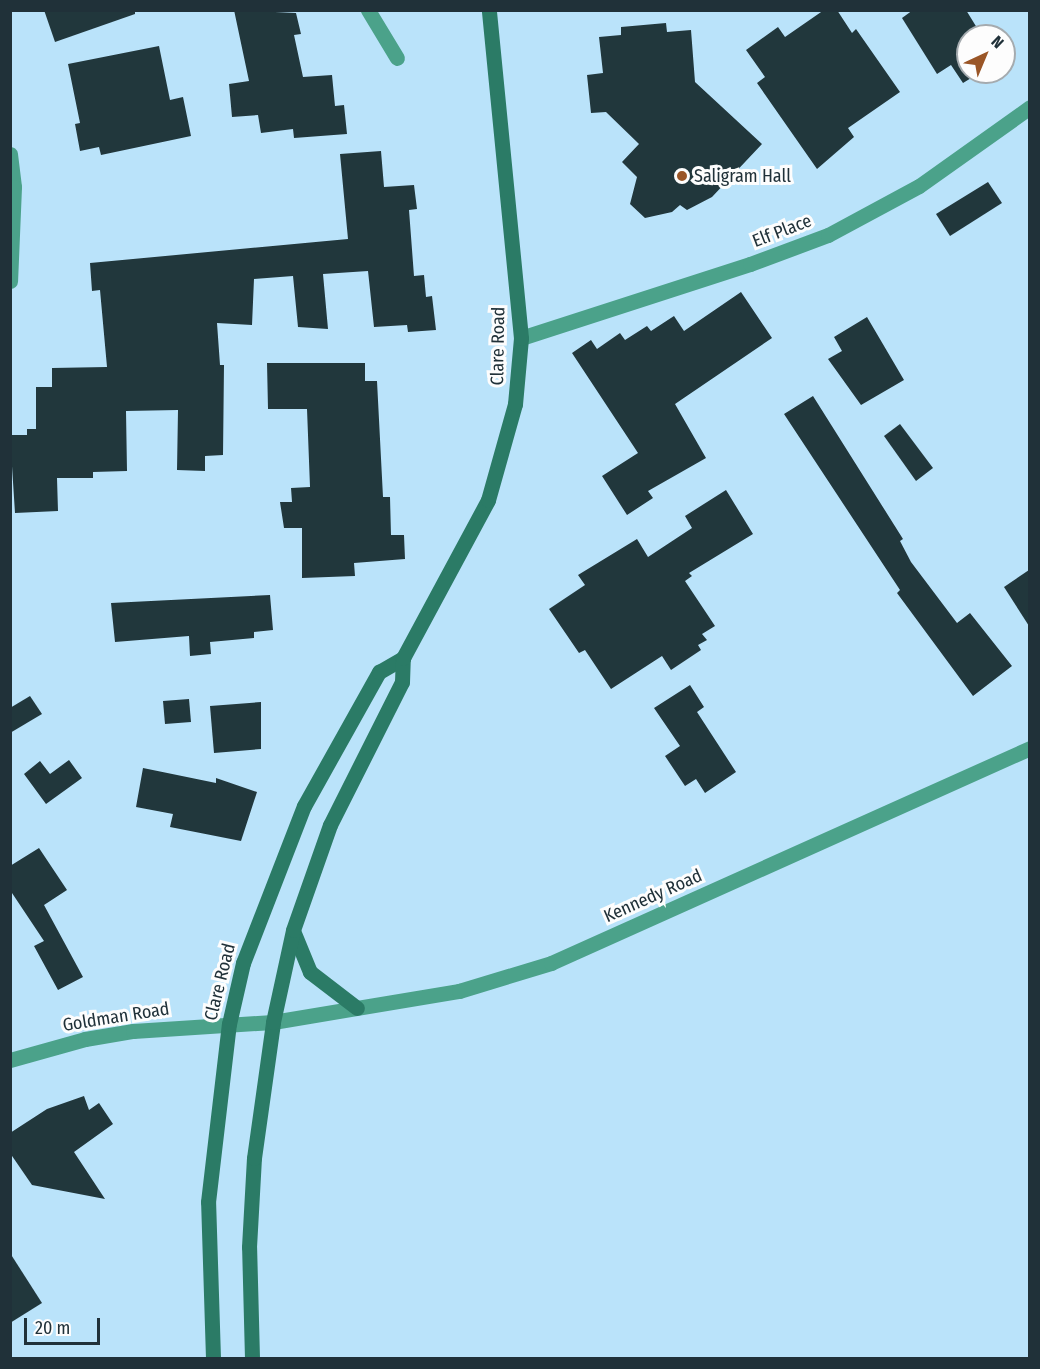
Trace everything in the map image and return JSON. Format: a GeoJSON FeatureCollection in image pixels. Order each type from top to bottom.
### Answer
{"type":"FeatureCollection","features":[{"type":"Feature","properties":{"kind":"street"},"geometry":{"type":"LineString","coordinates":[[368,10],[397,58]]}},
{"type":"Feature","properties":{"kind":"street","name":"Clare Road"},"geometry":{"type":"LineString","coordinates":[[252,1359],[249,1247],[254,1158],[273,1022],[293,930],[330,825],[402,682],[403,658],[488,500],[514,404],[521,338],[489,10]]}},
{"type":"Feature","properties":{"kind":"street","name":"Elf Place"},"geometry":{"type":"LineString","coordinates":[[521,338],[750,264],[828,235],[919,186],[1029,107]]}},
{"type":"Feature","properties":{"kind":"street"},"geometry":{"type":"LineString","coordinates":[[10,154],[14,187],[10,282]]}},
{"type":"Feature","properties":{"kind":"street","name":"Clare Road"},"geometry":{"type":"LineString","coordinates":[[213,1359],[208,1202],[229,1024],[257,921],[304,806],[379,672],[403,658]]}},
{"type":"Feature","properties":{"kind":"street","name":"Kennedy Road"},"geometry":{"type":"LineString","coordinates":[[273,1022],[459,991],[551,963],[1029,748]]}},
{"type":"Feature","properties":{"kind":"street"},"geometry":{"type":"LineString","coordinates":[[293,930],[310,972],[357,1008]]}},
{"type":"Feature","properties":{"kind":"street","name":"Goldman Road"},"geometry":{"type":"LineString","coordinates":[[10,1060],[85,1039],[133,1031],[273,1022]]}},
{"type":"Feature","properties":{"kind":"building"},"geometry":{"type":"Polygon","coordinates":[[[44,10],[135,10],[135,14],[55,42],[44,10]]]}},
{"type":"Feature","properties":{"kind":"building"},"geometry":{"type":"Polygon","coordinates":[[[234,10],[296,13],[301,34],[294,35],[303,77],[332,75],[335,106],[344,105],[347,134],[294,138],[293,129],[261,133],[258,115],[232,117],[229,84],[249,81],[234,10]]]}},
{"type":"Feature","properties":{"kind":"building"},"geometry":{"type":"Polygon","coordinates":[[[824,10],[837,10],[852,33],[856,29],[900,92],[848,128],[854,137],[817,169],[757,83],[765,77],[746,50],[778,27],[785,37],[824,10]]]}},
{"type":"Feature","properties":{"kind":"building"},"geometry":{"type":"Polygon","coordinates":[[[913,10],[966,10],[975,24],[956,24],[956,72],[951,65],[937,74],[902,18],[913,10]]]}},
{"type":"Feature","properties":{"kind":"building"},"geometry":{"type":"Polygon","coordinates":[[[666,23],[667,32],[691,30],[695,82],[762,144],[712,197],[687,210],[680,205],[672,212],[645,218],[630,204],[637,177],[622,162],[639,144],[606,112],[591,113],[587,75],[603,73],[599,37],[621,35],[621,27],[666,23]]]}},
{"type":"Feature","properties":{"kind":"building"},"geometry":{"type":"Polygon","coordinates":[[[159,46],[170,100],[183,97],[191,136],[101,155],[99,147],[80,151],[75,124],[80,123],[68,64],[159,46]]]}},
{"type":"Feature","properties":{"kind":"building"},"geometry":{"type":"Polygon","coordinates":[[[381,151],[384,187],[414,185],[417,209],[409,210],[414,276],[424,275],[426,297],[432,296],[436,330],[408,332],[407,325],[374,327],[368,271],[323,274],[328,329],[298,327],[293,276],[254,279],[252,325],[217,323],[220,365],[224,365],[223,455],[205,456],[205,471],[177,470],[178,410],[126,411],[127,471],[93,472],[93,478],[57,478],[58,511],[15,513],[10,435],[27,435],[27,429],[36,429],[36,387],[52,387],[52,368],[107,367],[100,290],[92,291],[90,263],[348,239],[340,154],[381,151]]]}},
{"type":"Feature","properties":{"kind":"building"},"geometry":{"type":"Polygon","coordinates":[[[988,182],[1002,203],[950,236],[936,214],[988,182]]]}},
{"type":"Feature","properties":{"kind":"building"},"geometry":{"type":"Polygon","coordinates":[[[741,292],[772,338],[675,404],[706,458],[648,491],[653,498],[627,515],[602,476],[638,453],[572,353],[591,340],[597,349],[620,333],[625,340],[647,326],[651,331],[674,316],[684,331],[741,292]]]}},
{"type":"Feature","properties":{"kind":"building"},"geometry":{"type":"Polygon","coordinates":[[[867,317],[904,380],[861,405],[828,359],[842,351],[834,337],[867,317]]]}},
{"type":"Feature","properties":{"kind":"building"},"geometry":{"type":"Polygon","coordinates":[[[267,363],[365,363],[365,381],[377,381],[383,497],[390,497],[391,535],[404,535],[405,559],[354,563],[355,576],[302,578],[302,528],[284,528],[280,502],[292,502],[291,488],[310,487],[307,409],[268,409],[267,363]]]}},
{"type":"Feature","properties":{"kind":"building"},"geometry":{"type":"Polygon","coordinates":[[[813,396],[903,539],[900,541],[911,562],[957,623],[970,613],[1012,666],[973,696],[897,593],[900,590],[784,414],[813,396]]]}},
{"type":"Feature","properties":{"kind":"building"},"geometry":{"type":"Polygon","coordinates":[[[900,424],[933,468],[916,481],[884,436],[900,424]]]}},
{"type":"Feature","properties":{"kind":"building"},"geometry":{"type":"Polygon","coordinates":[[[726,490],[753,534],[689,573],[692,576],[685,581],[715,626],[702,634],[707,640],[698,645],[701,650],[671,670],[662,656],[611,689],[585,650],[579,653],[549,609],[585,585],[578,575],[637,539],[648,557],[692,528],[685,516],[726,490]]]}},
{"type":"Feature","properties":{"kind":"building"},"geometry":{"type":"Polygon","coordinates":[[[1029,570],[1029,626],[1004,587],[1029,570]]]}},
{"type":"Feature","properties":{"kind":"building"},"geometry":{"type":"Polygon","coordinates":[[[270,595],[273,630],[254,632],[254,638],[210,642],[211,654],[190,656],[189,636],[115,642],[111,603],[270,595]]]}},
{"type":"Feature","properties":{"kind":"building"},"geometry":{"type":"Polygon","coordinates":[[[690,685],[704,707],[697,712],[736,772],[705,793],[696,779],[685,786],[665,756],[680,746],[654,708],[690,685]]]}},
{"type":"Feature","properties":{"kind":"building"},"geometry":{"type":"Polygon","coordinates":[[[30,696],[42,714],[10,733],[10,708],[30,696]]]}},
{"type":"Feature","properties":{"kind":"building"},"geometry":{"type":"Polygon","coordinates":[[[189,699],[191,722],[165,724],[163,701],[189,699]]]}},
{"type":"Feature","properties":{"kind":"building"},"geometry":{"type":"Polygon","coordinates":[[[261,702],[261,749],[214,753],[210,706],[261,702]]]}},
{"type":"Feature","properties":{"kind":"building"},"geometry":{"type":"Polygon","coordinates":[[[69,760],[82,778],[46,804],[24,774],[40,761],[50,774],[69,760]]]}},
{"type":"Feature","properties":{"kind":"building"},"geometry":{"type":"Polygon","coordinates":[[[143,768],[216,783],[216,778],[257,792],[241,841],[170,827],[173,814],[136,807],[143,768]]]}},
{"type":"Feature","properties":{"kind":"building"},"geometry":{"type":"Polygon","coordinates":[[[39,848],[67,890],[44,905],[83,977],[58,990],[34,946],[44,941],[10,890],[10,866],[39,848]]]}},
{"type":"Feature","properties":{"kind":"building"},"geometry":{"type":"Polygon","coordinates":[[[84,1096],[89,1110],[99,1103],[113,1124],[74,1152],[105,1199],[32,1185],[10,1153],[10,1133],[47,1109],[84,1096]]]}},
{"type":"Feature","properties":{"kind":"building"},"geometry":{"type":"Polygon","coordinates":[[[10,1253],[42,1303],[10,1323],[10,1253]]]}},
{"type":"Feature","properties":{"kind":"place","name":"Saligram Hall"},"geometry":{"type":"Point","coordinates":[682,176]}}]}
